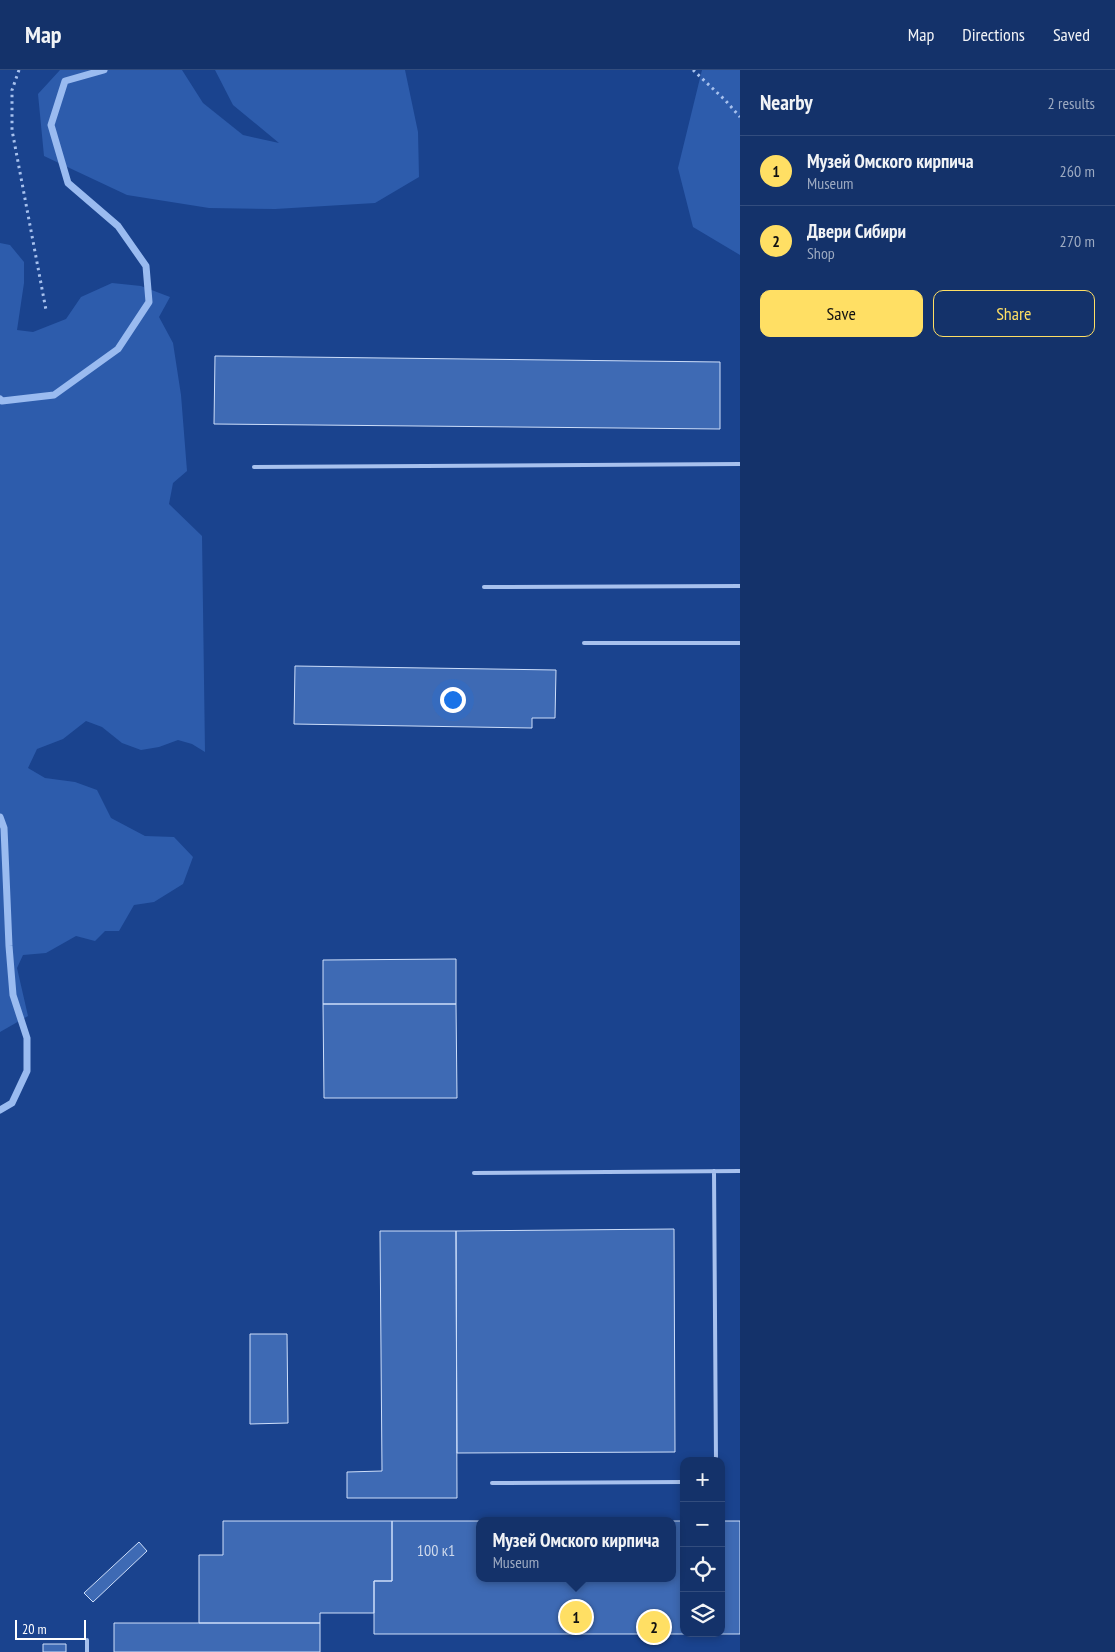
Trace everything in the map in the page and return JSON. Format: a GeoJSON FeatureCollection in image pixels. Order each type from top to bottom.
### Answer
{"type":"FeatureCollection","features":[{"type":"Feature","properties":{"kind":"lane"},"geometry":{"type":"LineString","coordinates":[[254,467],[740,464]]}},
{"type":"Feature","properties":{"kind":"lane"},"geometry":{"type":"LineString","coordinates":[[484,587],[740,586]]}},
{"type":"Feature","properties":{"kind":"lane"},"geometry":{"type":"LineString","coordinates":[[584,643],[740,643]]}},
{"type":"Feature","properties":{"kind":"lane"},"geometry":{"type":"LineString","coordinates":[[474,1173],[740,1171]]}},
{"type":"Feature","properties":{"kind":"lane"},"geometry":{"type":"LineString","coordinates":[[714,1172],[716,1457]]}},
{"type":"Feature","properties":{"kind":"lane"},"geometry":{"type":"LineString","coordinates":[[492,1483],[680,1482]]}},
{"type":"Feature","properties":{"kind":"lane"},"geometry":{"type":"LineString","coordinates":[[87,1640],[87,1652]]}},
{"type":"Feature","properties":{"kind":"path"},"geometry":{"type":"LineString","coordinates":[[19,70],[12,90],[12,130],[46,310]]}},
{"type":"Feature","properties":{"kind":"path"},"geometry":{"type":"LineString","coordinates":[[693,70],[740,117]]}},
{"type":"Feature","properties":{"kind":"shaded area"},"geometry":{"type":"Polygon","coordinates":[[[60,70],[182,70],[203,103],[243,135],[279,143],[233,105],[215,70],[405,70],[418,132],[419,177],[375,203],[275,209],[209,208],[127,195],[44,156],[38,94],[60,70]]]}},
{"type":"Feature","properties":{"kind":"shaded area"},"geometry":{"type":"Polygon","coordinates":[[[702,70],[740,70],[740,255],[693,227],[678,168],[702,70]]]}},
{"type":"Feature","properties":{"kind":"shaded area"},"geometry":{"type":"Polygon","coordinates":[[[0,243],[10,245],[24,262],[24,283],[17,330],[33,332],[66,319],[81,297],[112,283],[141,286],[170,297],[159,317],[173,343],[181,395],[187,471],[173,483],[169,504],[202,536],[205,752],[192,744],[178,740],[159,747],[141,750],[122,743],[102,727],[86,721],[63,739],[37,749],[28,768],[45,778],[75,782],[97,790],[111,818],[145,836],[174,837],[193,857],[183,884],[154,902],[134,905],[119,931],[105,931],[95,941],[76,936],[46,953],[23,955],[17,968],[28,1016],[0,1032],[0,243]]]}},
{"type":"Feature","properties":{"kind":"building"},"geometry":{"type":"Polygon","coordinates":[[[215,356],[720,362],[720,429],[214,424],[215,356]]]}},
{"type":"Feature","properties":{"kind":"building"},"geometry":{"type":"Polygon","coordinates":[[[295,666],[556,670],[555,718],[532,718],[532,728],[294,724],[295,666]]]}},
{"type":"Feature","properties":{"kind":"building"},"geometry":{"type":"Polygon","coordinates":[[[456,959],[456,1004],[323,1004],[323,960],[456,959]]]}},
{"type":"Feature","properties":{"kind":"building"},"geometry":{"type":"Polygon","coordinates":[[[323,1004],[456,1004],[457,1098],[324,1098],[323,1004]]]}},
{"type":"Feature","properties":{"kind":"building"},"geometry":{"type":"Polygon","coordinates":[[[674,1229],[675,1452],[457,1453],[456,1231],[674,1229]]]}},
{"type":"Feature","properties":{"kind":"building"},"geometry":{"type":"Polygon","coordinates":[[[380,1231],[456,1231],[457,1498],[347,1498],[347,1472],[382,1471],[380,1231]]]}},
{"type":"Feature","properties":{"kind":"building"},"geometry":{"type":"Polygon","coordinates":[[[250,1334],[287,1334],[288,1423],[250,1424],[250,1334]]]}},
{"type":"Feature","properties":{"kind":"building"},"geometry":{"type":"Polygon","coordinates":[[[223,1521],[392,1521],[392,1581],[374,1581],[374,1613],[320,1613],[320,1623],[199,1623],[199,1555],[223,1555],[223,1521]]]}},
{"type":"Feature","properties":{"kind":"building"},"geometry":{"type":"Polygon","coordinates":[[[392,1521],[476,1521],[476,1582],[676,1582],[676,1521],[680,1521],[680,1634],[374,1634],[374,1581],[392,1581],[392,1521]]]}},
{"type":"Feature","properties":{"kind":"building"},"geometry":{"type":"Polygon","coordinates":[[[725,1521],[740,1521],[740,1634],[725,1634],[725,1521]]]}},
{"type":"Feature","properties":{"kind":"building"},"geometry":{"type":"Polygon","coordinates":[[[139,1542],[147,1551],[93,1602],[84,1593],[139,1542]]]}},
{"type":"Feature","properties":{"kind":"building"},"geometry":{"type":"Polygon","coordinates":[[[114,1623],[320,1623],[320,1652],[114,1652],[114,1623]]]}},
{"type":"Feature","properties":{"kind":"building"},"geometry":{"type":"Polygon","coordinates":[[[43,1644],[66,1644],[66,1652],[43,1652],[43,1644]]]}},
{"type":"Feature","properties":{"kind":"waterway"},"geometry":{"type":"LineString","coordinates":[[0,399],[2,401],[54,395],[118,349],[149,302],[146,266],[118,226],[68,183],[51,125],[65,81],[104,70]]}},
{"type":"Feature","properties":{"kind":"waterway"},"geometry":{"type":"LineString","coordinates":[[0,817],[4,828],[13,995],[27,1038],[27,1071],[12,1103],[0,1110]]}},
{"type":"Feature","properties":{"kind":"place","name":"Музей Омского кирпича"},"geometry":{"type":"Point","coordinates":[576,1617]}},
{"type":"Feature","properties":{"kind":"place","name":"Двери Сибири"},"geometry":{"type":"Point","coordinates":[654,1627]}}]}
